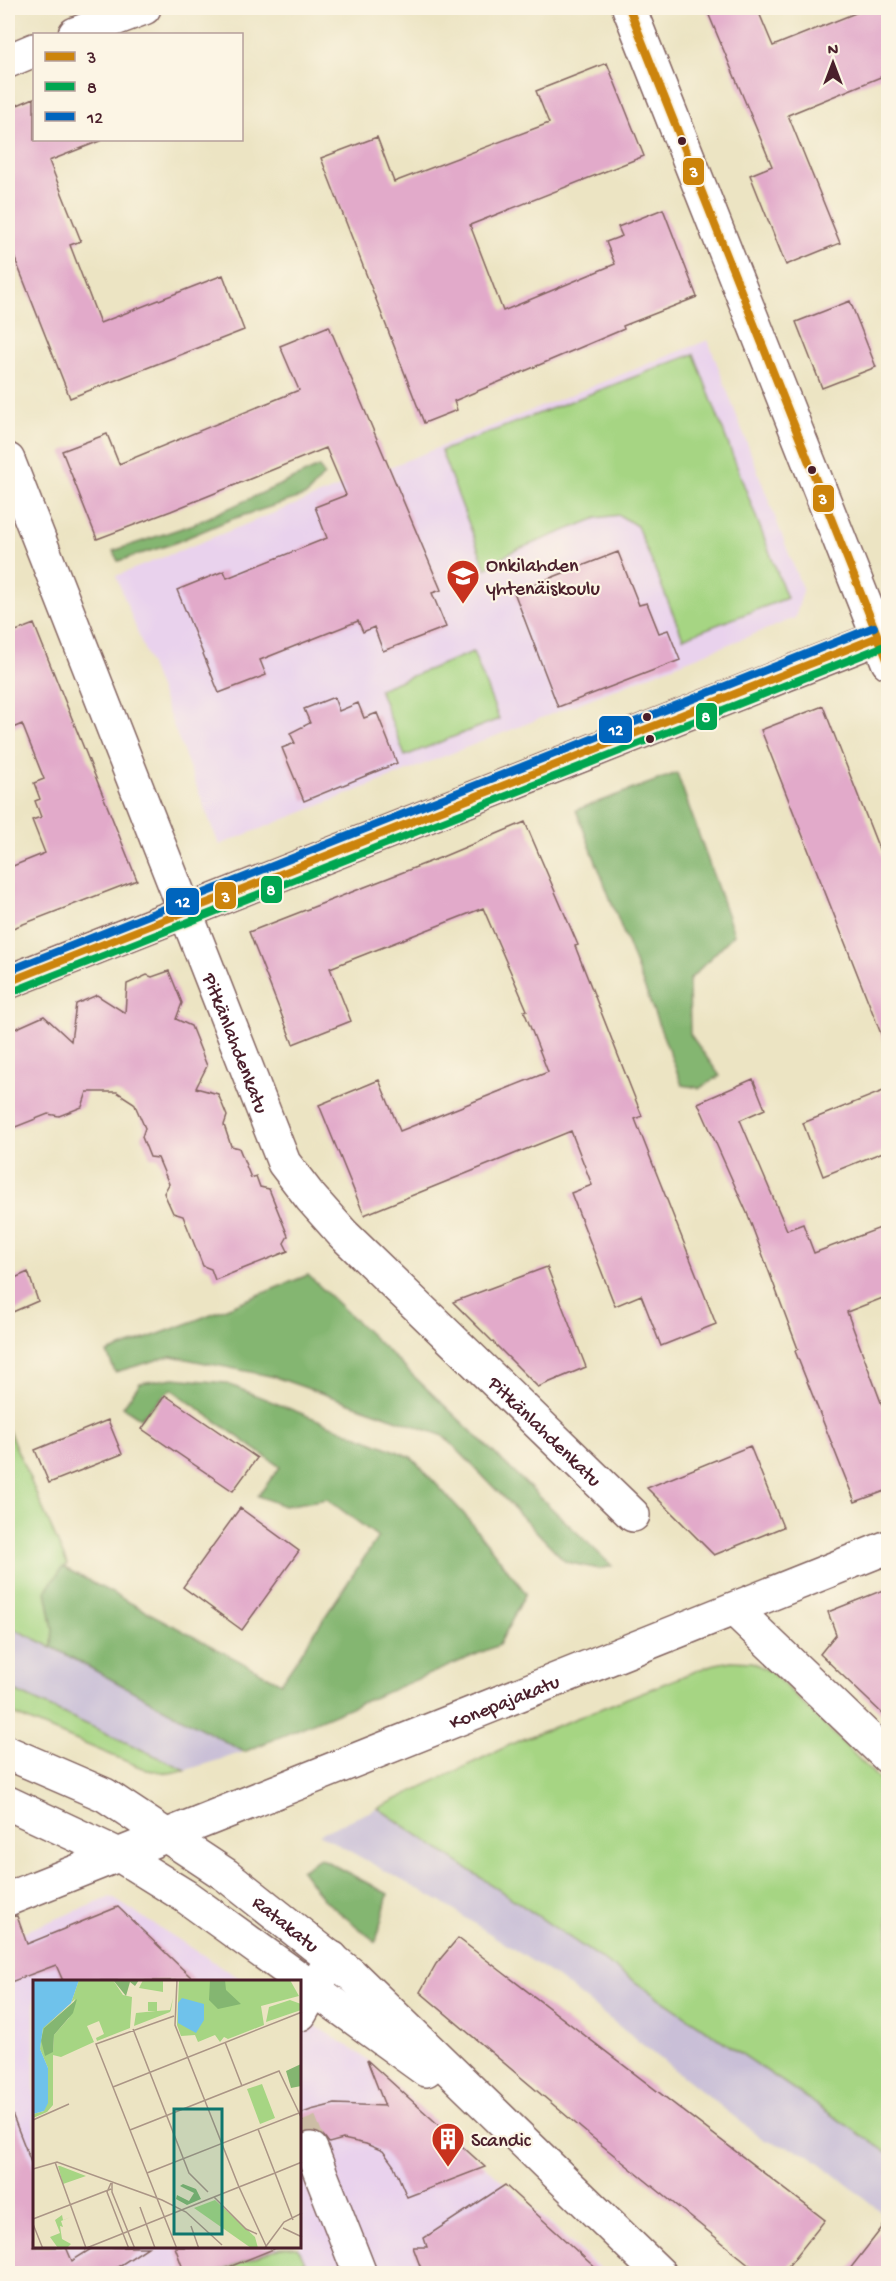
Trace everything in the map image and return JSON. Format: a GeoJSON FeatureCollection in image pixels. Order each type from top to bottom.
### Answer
{"type":"FeatureCollection","features":[{"type":"Feature","properties":{"kind":"street"},"geometry":{"type":"LineString","coordinates":[[78,33],[144,8]]}},
{"type":"Feature","properties":{"kind":"street"},"geometry":{"type":"LineString","coordinates":[[8,982],[185,912],[885,645],[629,8]]}},
{"type":"Feature","properties":{"kind":"street"},"geometry":{"type":"LineString","coordinates":[[8,61],[33,50]]}},
{"type":"Feature","properties":{"kind":"street","name":"Pitkänlahdenkatu"},"geometry":{"type":"LineString","coordinates":[[8,460],[284,1163],[343,1234],[633,1515]]}},
{"type":"Feature","properties":{"kind":"street","name":"Konepajakatu"},"geometry":{"type":"LineString","coordinates":[[8,1899],[888,1547]]}},
{"type":"Feature","properties":{"kind":"street"},"geometry":{"type":"LineString","coordinates":[[734,1609],[772,1643],[888,1757]]}},
{"type":"Feature","properties":{"kind":"street","name":"Ratakatu"},"geometry":{"type":"LineString","coordinates":[[8,1753],[105,1795],[226,1875],[332,1958],[660,2274]]}},
{"type":"Feature","properties":{"kind":"street","name":"Ratakatu"},"geometry":{"type":"LineString","coordinates":[[8,1803],[119,1855],[185,1896],[283,1980]]}},
{"type":"Feature","properties":{"kind":"street"},"geometry":{"type":"LineString","coordinates":[[307,2001],[332,1958]]}},
{"type":"Feature","properties":{"kind":"street","name":"Ratakatu"},"geometry":{"type":"LineString","coordinates":[[307,2001],[528,2146]]}},
{"type":"Feature","properties":{"kind":"street"},"geometry":{"type":"LineString","coordinates":[[311,2149],[360,2274]]}},
{"type":"Feature","properties":{"kind":"shaded area","name":"Onkilahden yhtenäiskoulu"},"geometry":{"type":"Polygon","coordinates":[[[708,340],[803,591],[795,618],[219,845],[116,576],[708,340]]]}},
{"type":"Feature","properties":{"kind":"shaded area"},"geometry":{"type":"Polygon","coordinates":[[[8,1626],[52,1647],[244,1752],[186,1770],[8,1688],[8,1626]]]}},
{"type":"Feature","properties":{"kind":"shaded area"},"geometry":{"type":"Polygon","coordinates":[[[378,1808],[888,2153],[888,2217],[809,2154],[764,2140],[555,1976],[441,1902],[319,1834],[378,1808]]]}},
{"type":"Feature","properties":{"kind":"shaded area"},"geometry":{"type":"Polygon","coordinates":[[[111,1897],[242,1980],[33,1980],[33,2248],[302,2248],[302,2017],[360,2054],[605,2273],[8,2274],[8,1938],[111,1897]]]}},
{"type":"Feature","properties":{"kind":"green space"},"geometry":{"type":"Polygon","coordinates":[[[694,354],[787,598],[683,638],[637,526],[619,515],[597,518],[511,552],[486,569],[441,451],[694,354]]]}},
{"type":"Feature","properties":{"kind":"green space"},"geometry":{"type":"Polygon","coordinates":[[[319,467],[324,475],[307,495],[229,520],[172,544],[118,561],[113,551],[194,524],[319,467]]]}},
{"type":"Feature","properties":{"kind":"green space"},"geometry":{"type":"Polygon","coordinates":[[[473,652],[499,719],[405,756],[379,689],[473,652]]]}},
{"type":"Feature","properties":{"kind":"green space"},"geometry":{"type":"Polygon","coordinates":[[[677,773],[734,934],[689,980],[690,1034],[720,1076],[700,1088],[682,1085],[576,810],[677,773]]]}},
{"type":"Feature","properties":{"kind":"green space"},"geometry":{"type":"Polygon","coordinates":[[[308,1275],[612,1566],[599,1569],[566,1562],[444,1436],[275,1377],[171,1356],[115,1372],[107,1353],[308,1275]]]}},
{"type":"Feature","properties":{"kind":"green space"},"geometry":{"type":"Polygon","coordinates":[[[174,1378],[225,1383],[411,1457],[464,1514],[526,1593],[499,1645],[244,1752],[52,1647],[53,1628],[46,1590],[63,1567],[281,1683],[378,1537],[327,1499],[284,1506],[258,1496],[280,1467],[171,1389],[140,1418],[123,1407],[140,1383],[174,1378]]]}},
{"type":"Feature","properties":{"kind":"green space"},"geometry":{"type":"Polygon","coordinates":[[[8,1429],[67,1564],[46,1591],[53,1628],[52,1647],[8,1626],[8,1429]]]}},
{"type":"Feature","properties":{"kind":"green space"},"geometry":{"type":"Polygon","coordinates":[[[731,1661],[752,1662],[771,1672],[888,1788],[888,2153],[378,1808],[516,1742],[711,1665],[731,1661]]]}},
{"type":"Feature","properties":{"kind":"green space"},"geometry":{"type":"Polygon","coordinates":[[[8,1688],[186,1770],[169,1773],[147,1770],[8,1712],[8,1688]]]}},
{"type":"Feature","properties":{"kind":"green space"},"geometry":{"type":"Polygon","coordinates":[[[320,1858],[388,1894],[376,1942],[323,1899],[301,1870],[320,1858]]]}},
{"type":"Feature","properties":{"kind":"green space"},"geometry":{"type":"Polygon","coordinates":[[[278,2248],[298,2248],[305,2262],[276,2273],[212,2274],[278,2248]]]}},
{"type":"Feature","properties":{"kind":"building"},"geometry":{"type":"Polygon","coordinates":[[[706,8],[757,8],[773,46],[868,8],[883,8],[888,21],[888,74],[788,115],[840,243],[786,265],[750,175],[772,166],[706,8]]]}},
{"type":"Feature","properties":{"kind":"building"},"geometry":{"type":"Polygon","coordinates":[[[607,63],[644,156],[470,225],[503,311],[615,264],[606,242],[622,236],[618,227],[663,209],[697,297],[623,326],[624,329],[454,401],[457,410],[424,423],[321,158],[377,137],[394,182],[549,123],[536,91],[607,63]]]}},
{"type":"Feature","properties":{"kind":"building"},"geometry":{"type":"Polygon","coordinates":[[[33,98],[33,141],[100,141],[49,161],[81,241],[70,245],[100,323],[223,275],[244,330],[70,398],[8,241],[8,109],[33,98]]]}},
{"type":"Feature","properties":{"kind":"building"},"geometry":{"type":"Polygon","coordinates":[[[850,301],[876,367],[822,388],[796,322],[850,301]]]}},
{"type":"Feature","properties":{"kind":"building"},"geometry":{"type":"Polygon","coordinates":[[[329,326],[441,590],[432,593],[446,627],[383,651],[374,627],[363,632],[358,621],[260,660],[266,675],[219,693],[177,590],[224,571],[227,578],[327,538],[315,507],[346,495],[326,448],[97,539],[62,451],[107,434],[119,464],[299,390],[280,346],[329,326]]]}},
{"type":"Feature","properties":{"kind":"building"},"geometry":{"type":"Polygon","coordinates":[[[618,552],[639,605],[647,603],[659,633],[668,630],[680,660],[558,707],[514,592],[618,552]]]}},
{"type":"Feature","properties":{"kind":"building"},"geometry":{"type":"Polygon","coordinates":[[[34,624],[137,880],[8,930],[8,868],[45,853],[32,820],[41,817],[35,801],[40,799],[34,783],[44,779],[22,724],[8,730],[8,634],[34,624]]]}},
{"type":"Feature","properties":{"kind":"building"},"geometry":{"type":"Polygon","coordinates":[[[334,697],[339,711],[358,703],[364,718],[377,713],[397,763],[304,801],[282,748],[295,743],[290,733],[310,723],[304,709],[334,697]]]}},
{"type":"Feature","properties":{"kind":"building"},"geometry":{"type":"Polygon","coordinates":[[[823,706],[888,872],[887,1049],[761,730],[823,706]]]}},
{"type":"Feature","properties":{"kind":"building"},"geometry":{"type":"Polygon","coordinates":[[[525,822],[578,945],[575,946],[642,1116],[635,1119],[716,1324],[661,1346],[641,1295],[615,1306],[571,1193],[592,1185],[571,1131],[364,1215],[319,1105],[379,1080],[400,1131],[548,1072],[524,1011],[527,1010],[483,908],[330,968],[351,1021],[293,1044],[249,932],[525,822]]]}},
{"type":"Feature","properties":{"kind":"building"},"geometry":{"type":"Polygon","coordinates":[[[169,971],[182,1003],[176,1019],[191,1026],[207,1066],[196,1088],[218,1094],[227,1116],[224,1125],[231,1146],[239,1148],[251,1178],[256,1176],[260,1187],[269,1189],[288,1236],[284,1243],[288,1251],[215,1280],[211,1269],[203,1266],[183,1216],[173,1213],[164,1193],[169,1184],[158,1158],[150,1157],[142,1137],[145,1128],[134,1103],[117,1092],[87,1092],[82,1107],[59,1116],[48,1114],[8,1130],[8,1032],[44,1016],[71,1041],[76,1004],[97,995],[125,1013],[127,984],[147,975],[152,977],[169,971]]]}},
{"type":"Feature","properties":{"kind":"building"},"geometry":{"type":"Polygon","coordinates":[[[753,1079],[765,1109],[740,1120],[787,1230],[803,1224],[814,1253],[888,1225],[888,1296],[847,1312],[888,1421],[888,1490],[855,1502],[795,1351],[798,1349],[747,1213],[698,1103],[753,1079]]]}},
{"type":"Feature","properties":{"kind":"building"},"geometry":{"type":"Polygon","coordinates":[[[888,1089],[888,1150],[823,1176],[803,1123],[888,1089]]]}},
{"type":"Feature","properties":{"kind":"building"},"geometry":{"type":"Polygon","coordinates":[[[547,1267],[586,1367],[538,1387],[453,1302],[547,1267]]]}},
{"type":"Feature","properties":{"kind":"building"},"geometry":{"type":"Polygon","coordinates":[[[28,1272],[38,1301],[8,1314],[8,1281],[28,1272]]]}},
{"type":"Feature","properties":{"kind":"building"},"geometry":{"type":"Polygon","coordinates":[[[165,1395],[257,1458],[233,1491],[142,1429],[165,1395]]]}},
{"type":"Feature","properties":{"kind":"building"},"geometry":{"type":"Polygon","coordinates":[[[108,1420],[122,1454],[49,1483],[35,1450],[108,1420]]]}},
{"type":"Feature","properties":{"kind":"building"},"geometry":{"type":"Polygon","coordinates":[[[750,1446],[783,1527],[714,1555],[647,1488],[750,1446]]]}},
{"type":"Feature","properties":{"kind":"building"},"geometry":{"type":"Polygon","coordinates":[[[240,1508],[299,1551],[242,1630],[183,1587],[240,1508]]]}},
{"type":"Feature","properties":{"kind":"building"},"geometry":{"type":"Polygon","coordinates":[[[888,1588],[888,1719],[820,1654],[836,1634],[828,1612],[888,1588]]]}},
{"type":"Feature","properties":{"kind":"building"},"geometry":{"type":"Polygon","coordinates":[[[118,1907],[194,1980],[63,1980],[56,1965],[8,1983],[8,1917],[17,1916],[27,1944],[118,1907]]]}},
{"type":"Feature","properties":{"kind":"building"},"geometry":{"type":"Polygon","coordinates":[[[458,1938],[825,2220],[782,2274],[761,2274],[588,2134],[420,1992],[436,1964],[458,1938]]]}},
{"type":"Feature","properties":{"kind":"building"},"geometry":{"type":"Polygon","coordinates":[[[367,2060],[485,2167],[407,2197],[394,2166],[383,2151],[366,2144],[343,2139],[329,2143],[323,2135],[314,2131],[302,2133],[302,2113],[311,2110],[335,2104],[385,2106],[367,2060]]]}},
{"type":"Feature","properties":{"kind":"building"},"geometry":{"type":"Polygon","coordinates":[[[9,2106],[33,2167],[33,2248],[66,2248],[72,2261],[92,2248],[146,2248],[107,2274],[8,2274],[9,2106]]]}},
{"type":"Feature","properties":{"kind":"building"},"geometry":{"type":"Polygon","coordinates":[[[505,2185],[602,2274],[423,2274],[413,2247],[427,2247],[424,2238],[505,2185]]]}},
{"type":"Feature","properties":{"kind":"building"},"geometry":{"type":"Polygon","coordinates":[[[888,2220],[888,2274],[846,2274],[888,2220]]]}},
{"type":"Feature","properties":{"kind":"building"},"geometry":{"type":"Polygon","coordinates":[[[175,2248],[276,2248],[212,2274],[185,2274],[175,2248]]]}},
{"type":"Feature","properties":{"kind":"tunnel"},"geometry":{"type":"LineString","coordinates":[[302,2127],[311,2149]]}},
{"type":"Feature","properties":{"kind":"transit line","name":"3"},"geometry":{"type":"LineString","coordinates":[[629,8],[888,662]]}},
{"type":"Feature","properties":{"kind":"transit line","name":"12"},"geometry":{"type":"LineString","coordinates":[[8,971],[874,627]]}},
{"type":"Feature","properties":{"kind":"transit line","name":"3"},"geometry":{"type":"LineString","coordinates":[[8,982],[878,637]]}},
{"type":"Feature","properties":{"kind":"transit line","name":"8"},"geometry":{"type":"LineString","coordinates":[[12,992],[882,647]]}},
{"type":"Feature","properties":{"kind":"place","name":"Onkilahden yhtenäiskoulu"},"geometry":{"type":"Point","coordinates":[463,605]}},
{"type":"Feature","properties":{"kind":"place","name":"Scandic"},"geometry":{"type":"Point","coordinates":[448,2168]}}]}
